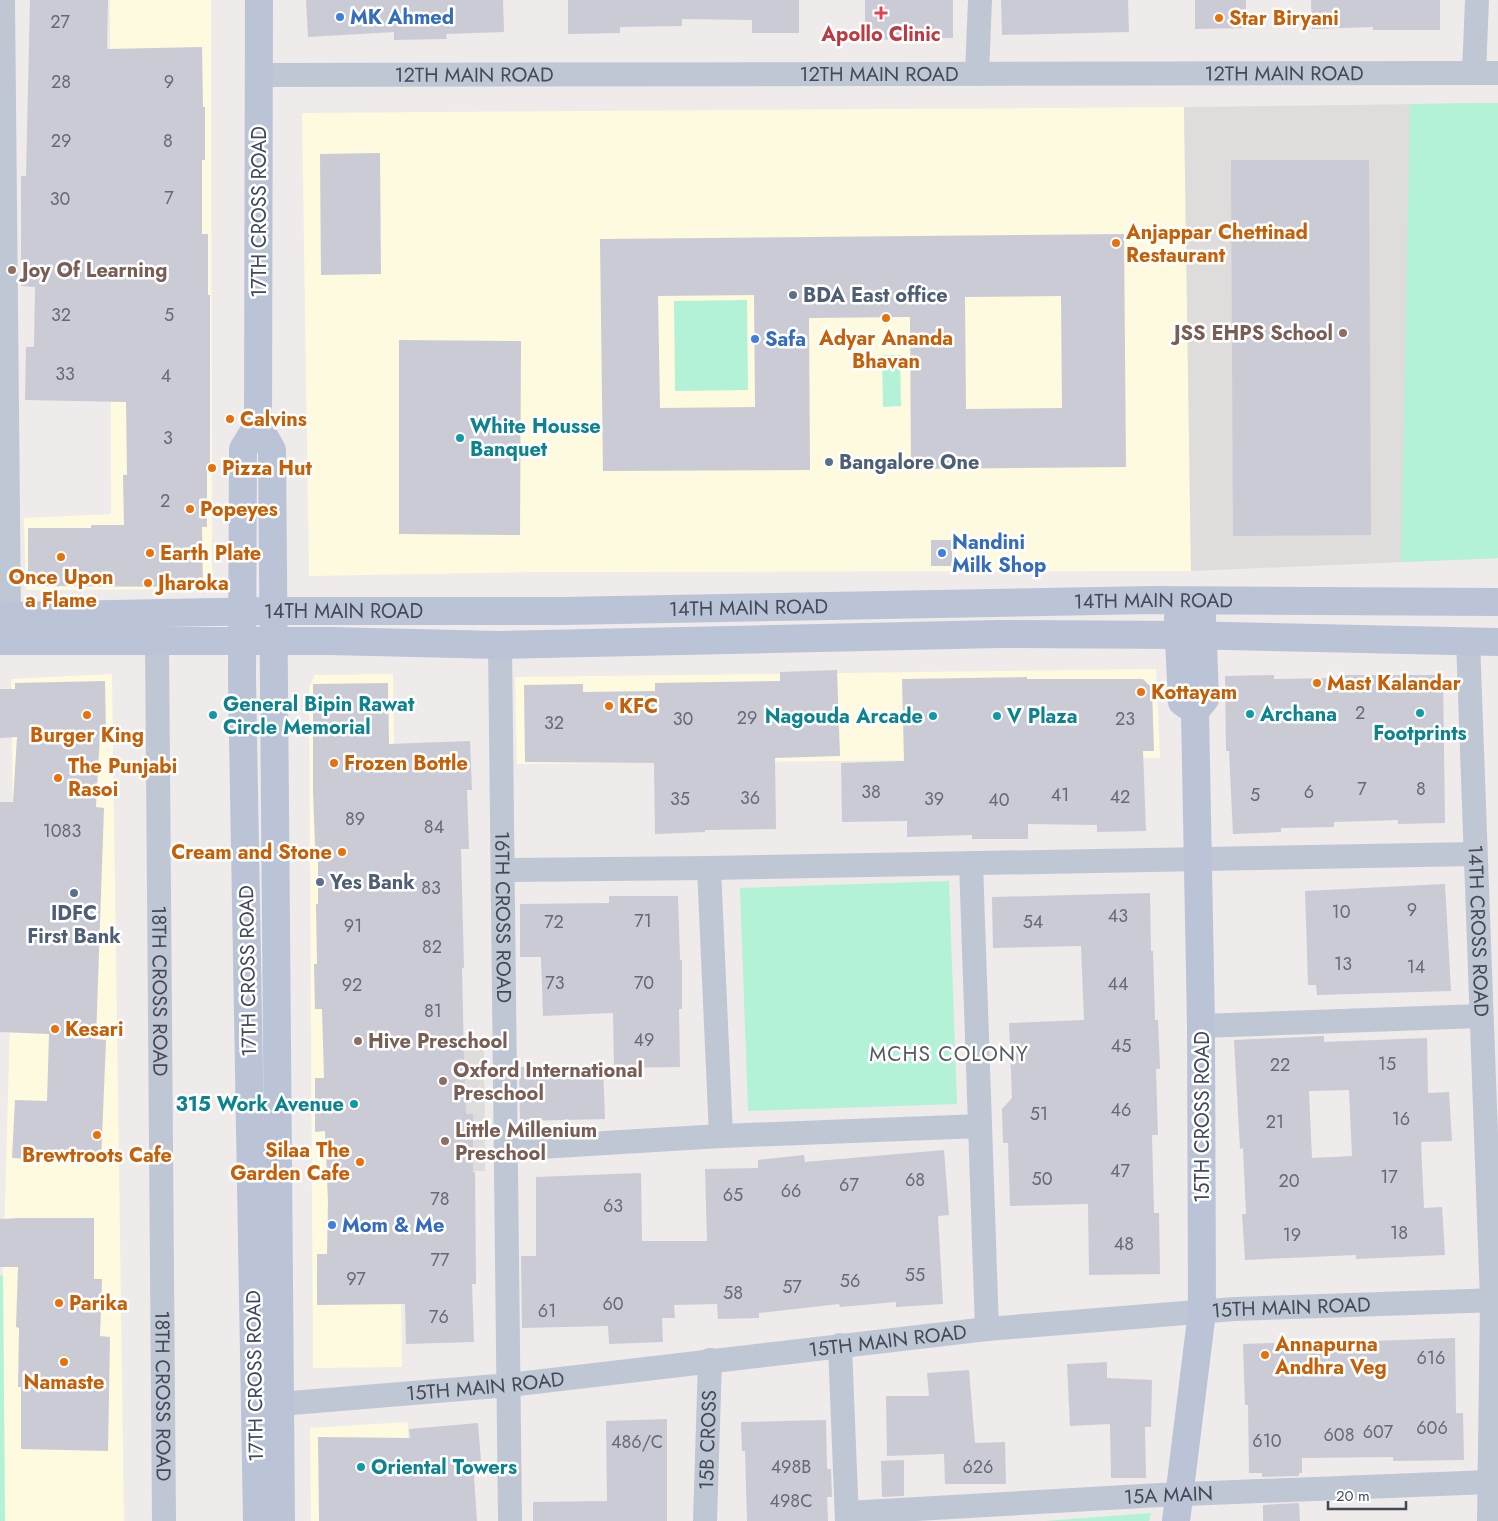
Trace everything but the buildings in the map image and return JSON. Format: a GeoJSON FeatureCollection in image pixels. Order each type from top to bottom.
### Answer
{"type":"FeatureCollection","features":[{"type":"Feature","properties":{"kind":"main road","name":"17TH CROSS ROAD"},"geometry":{"type":"LineString","coordinates":[[259,0],[258,425],[272,450],[281,1521]]}},
{"type":"Feature","properties":{"kind":"main road","name":"17TH CROSS ROAD"},"geometry":{"type":"LineString","coordinates":[[257,1521],[243,642],[243,449],[258,425]]}},
{"type":"Feature","properties":{"kind":"main road","name":"14TH MAIN ROAD"},"geometry":{"type":"LineString","coordinates":[[6,611],[562,611],[1189,600],[1498,602]]}},
{"type":"Feature","properties":{"kind":"main road","name":"15TH CROSS ROAD"},"geometry":{"type":"LineString","coordinates":[[1178,1508],[1202,1312],[1201,1026],[1195,712],[1182,702],[1191,635],[1189,600]]}},
{"type":"Feature","properties":{"kind":"main road","name":"14TH MAIN ROAD"},"geometry":{"type":"LineString","coordinates":[[0,641],[329,641],[500,645],[999,634],[1191,635],[1498,642]]}},
{"type":"Feature","properties":{"kind":"street"},"geometry":{"type":"LineString","coordinates":[[3,0],[6,611]]}},
{"type":"Feature","properties":{"kind":"street"},"geometry":{"type":"LineString","coordinates":[[977,74],[980,0]]}},
{"type":"Feature","properties":{"kind":"street"},"geometry":{"type":"LineString","coordinates":[[1474,74],[1477,0]]}},
{"type":"Feature","properties":{"kind":"street","name":"12TH MAIN ROAD"},"geometry":{"type":"LineString","coordinates":[[260,75],[1498,73]]}},
{"type":"Feature","properties":{"kind":"street","name":"14TH CROSS ROAD"},"geometry":{"type":"LineString","coordinates":[[1468,640],[1481,1016],[1495,1300],[1489,1521]]}},
{"type":"Feature","properties":{"kind":"street","name":"18TH CROSS ROAD"},"geometry":{"type":"LineString","coordinates":[[158,642],[164,1521]]}},
{"type":"Feature","properties":{"kind":"street","name":"16TH CROSS ROAD"},"geometry":{"type":"LineString","coordinates":[[500,645],[510,1521]]}},
{"type":"Feature","properties":{"kind":"street"},"geometry":{"type":"LineString","coordinates":[[504,870],[1475,854]]}},
{"type":"Feature","properties":{"kind":"street"},"geometry":{"type":"LineString","coordinates":[[971,863],[987,1329]]}},
{"type":"Feature","properties":{"kind":"street"},"geometry":{"type":"LineString","coordinates":[[709,868],[721,1136]]}},
{"type":"Feature","properties":{"kind":"street"},"geometry":{"type":"LineString","coordinates":[[1201,1026],[1481,1016]]}},
{"type":"Feature","properties":{"kind":"street"},"geometry":{"type":"LineString","coordinates":[[506,1149],[721,1136],[980,1126]]}},
{"type":"Feature","properties":{"kind":"street","name":"15TH MAIN ROAD"},"geometry":{"type":"LineString","coordinates":[[280,1404],[509,1385],[987,1329],[1202,1312],[1495,1300]]}},
{"type":"Feature","properties":{"kind":"street"},"geometry":{"type":"LineString","coordinates":[[840,1345],[847,1517]]}},
{"type":"Feature","properties":{"kind":"street","name":"15B CROSS"},"geometry":{"type":"LineString","coordinates":[[705,1521],[710,1360]]}},
{"type":"Feature","properties":{"kind":"street","name":"15A MAIN"},"geometry":{"type":"LineString","coordinates":[[847,1517],[1178,1508],[1490,1482]]}},
{"type":"Feature","properties":{"kind":"shaded area"},"geometry":{"type":"Polygon","coordinates":[[[110,0],[211,0],[212,589],[26,590],[24,518],[111,514],[110,0]]]}},
{"type":"Feature","properties":{"kind":"shaded area","name":"JSS EHPS School"},"geometry":{"type":"Polygon","coordinates":[[[1498,103],[1498,558],[1191,571],[1184,107],[1498,103]]]}},
{"type":"Feature","properties":{"kind":"shaded area"},"geometry":{"type":"Polygon","coordinates":[[[1184,107],[1191,571],[542,572],[309,576],[302,113],[1184,107]]]}},
{"type":"Feature","properties":{"kind":"shaded area"},"geometry":{"type":"Polygon","coordinates":[[[1156,669],[1160,758],[517,764],[515,677],[1156,669]]]}},
{"type":"Feature","properties":{"kind":"shaded area"},"geometry":{"type":"Polygon","coordinates":[[[112,674],[124,1521],[5,1521],[3,1276],[14,874],[11,679],[112,674]]]}},
{"type":"Feature","properties":{"kind":"shaded area"},"geometry":{"type":"Polygon","coordinates":[[[393,674],[402,1367],[313,1368],[309,687],[315,675],[393,674]]]}},
{"type":"Feature","properties":{"kind":"shaded area"},"geometry":{"type":"Polygon","coordinates":[[[484,1049],[485,1171],[405,1172],[400,1052],[484,1049]]]}},
{"type":"Feature","properties":{"kind":"shaded area"},"geometry":{"type":"Polygon","coordinates":[[[408,1422],[409,1521],[311,1521],[310,1428],[408,1422]]]}},
{"type":"Feature","properties":{"kind":"green space"},"geometry":{"type":"Polygon","coordinates":[[[1498,103],[1498,558],[1401,562],[1410,104],[1498,103]]]}},
{"type":"Feature","properties":{"kind":"green space"},"geometry":{"type":"Polygon","coordinates":[[[747,300],[748,390],[675,391],[674,301],[747,300]]]}},
{"type":"Feature","properties":{"kind":"green space"},"geometry":{"type":"Polygon","coordinates":[[[882,355],[900,355],[901,406],[883,407],[882,355]]]}},
{"type":"Feature","properties":{"kind":"green space"},"geometry":{"type":"Polygon","coordinates":[[[949,881],[957,1104],[748,1111],[740,888],[949,881]]]}},
{"type":"Feature","properties":{"kind":"green space"},"geometry":{"type":"Polygon","coordinates":[[[0,1275],[3,1276],[5,1521],[0,1521],[0,1275]]]}},
{"type":"Feature","properties":{"kind":"green space"},"geometry":{"type":"Polygon","coordinates":[[[1151,1513],[1149,1521],[1045,1521],[1151,1513]]]}},
{"type":"Feature","properties":{"kind":"place","name":"Apollo Clinic"},"geometry":{"type":"Point","coordinates":[881,13]}},
{"type":"Feature","properties":{"kind":"place","name":"MK Ahmed"},"geometry":{"type":"Point","coordinates":[340,17]}},
{"type":"Feature","properties":{"kind":"place","name":"Star Biryani"},"geometry":{"type":"Point","coordinates":[1219,18]}},
{"type":"Feature","properties":{"kind":"place","name":"Anjappar Chettinad Restaurant"},"geometry":{"type":"Point","coordinates":[1116,243]}},
{"type":"Feature","properties":{"kind":"place","name":"Joy Of Learning"},"geometry":{"type":"Point","coordinates":[12,270]}},
{"type":"Feature","properties":{"kind":"place","name":"BDA East office"},"geometry":{"type":"Point","coordinates":[793,295]}},
{"type":"Feature","properties":{"kind":"place","name":"Adyar Ananda Bhavan"},"geometry":{"type":"Point","coordinates":[886,318]}},
{"type":"Feature","properties":{"kind":"place","name":"JSS EHPS School"},"geometry":{"type":"Point","coordinates":[1343,333]}},
{"type":"Feature","properties":{"kind":"place","name":"Safa"},"geometry":{"type":"Point","coordinates":[755,339]}},
{"type":"Feature","properties":{"kind":"place","name":"Calvins"},"geometry":{"type":"Point","coordinates":[230,419]}},
{"type":"Feature","properties":{"kind":"place","name":"White Housse Banquet"},"geometry":{"type":"Point","coordinates":[460,438]}},
{"type":"Feature","properties":{"kind":"place","name":"Bangalore One"},"geometry":{"type":"Point","coordinates":[829,462]}},
{"type":"Feature","properties":{"kind":"place","name":"Pizza Hut"},"geometry":{"type":"Point","coordinates":[212,468]}},
{"type":"Feature","properties":{"kind":"place","name":"Popeyes"},"geometry":{"type":"Point","coordinates":[190,509]}},
{"type":"Feature","properties":{"kind":"place","name":"Earth Plate"},"geometry":{"type":"Point","coordinates":[150,553]}},
{"type":"Feature","properties":{"kind":"place","name":"Nandini Milk Shop"},"geometry":{"type":"Point","coordinates":[942,553]}},
{"type":"Feature","properties":{"kind":"place","name":"Once Upon a Flame"},"geometry":{"type":"Point","coordinates":[61,557]}},
{"type":"Feature","properties":{"kind":"place","name":"Jharoka"},"geometry":{"type":"Point","coordinates":[148,583]}},
{"type":"Feature","properties":{"kind":"place","name":"Mast Kalandar"},"geometry":{"type":"Point","coordinates":[1317,683]}},
{"type":"Feature","properties":{"kind":"place","name":"Kottayam"},"geometry":{"type":"Point","coordinates":[1141,692]}},
{"type":"Feature","properties":{"kind":"place","name":"KFC"},"geometry":{"type":"Point","coordinates":[609,706]}},
{"type":"Feature","properties":{"kind":"place","name":"Footprints"},"geometry":{"type":"Point","coordinates":[1420,713]}},
{"type":"Feature","properties":{"kind":"place","name":"Archana"},"geometry":{"type":"Point","coordinates":[1250,714]}},
{"type":"Feature","properties":{"kind":"place","name":"Burger King"},"geometry":{"type":"Point","coordinates":[87,715]}},
{"type":"Feature","properties":{"kind":"place","name":"General Bipin Rawat Circle Memorial"},"geometry":{"type":"Point","coordinates":[213,715]}},
{"type":"Feature","properties":{"kind":"place","name":"Nagouda Arcade"},"geometry":{"type":"Point","coordinates":[933,716]}},
{"type":"Feature","properties":{"kind":"place","name":"V Plaza"},"geometry":{"type":"Point","coordinates":[997,716]}},
{"type":"Feature","properties":{"kind":"place","name":"Frozen Bottle"},"geometry":{"type":"Point","coordinates":[334,763]}},
{"type":"Feature","properties":{"kind":"place","name":"The Punjabi Rasoi"},"geometry":{"type":"Point","coordinates":[58,778]}},
{"type":"Feature","properties":{"kind":"place","name":"Cream and Stone"},"geometry":{"type":"Point","coordinates":[342,852]}},
{"type":"Feature","properties":{"kind":"place","name":"Yes Bank"},"geometry":{"type":"Point","coordinates":[320,882]}},
{"type":"Feature","properties":{"kind":"place","name":"IDFC First Bank"},"geometry":{"type":"Point","coordinates":[74,893]}},
{"type":"Feature","properties":{"kind":"place","name":"Kesari"},"geometry":{"type":"Point","coordinates":[55,1029]}},
{"type":"Feature","properties":{"kind":"place","name":"Hive Preschool"},"geometry":{"type":"Point","coordinates":[358,1041]}},
{"type":"Feature","properties":{"kind":"place","name":"Oxford International Preschool"},"geometry":{"type":"Point","coordinates":[443,1081]}},
{"type":"Feature","properties":{"kind":"place","name":"315 Work Avenue"},"geometry":{"type":"Point","coordinates":[354,1104]}},
{"type":"Feature","properties":{"kind":"place","name":"Brewtroots Cafe"},"geometry":{"type":"Point","coordinates":[97,1135]}},
{"type":"Feature","properties":{"kind":"place","name":"Little Millenium Preschool"},"geometry":{"type":"Point","coordinates":[445,1141]}},
{"type":"Feature","properties":{"kind":"place","name":"Silaa The Garden Cafe"},"geometry":{"type":"Point","coordinates":[360,1162]}},
{"type":"Feature","properties":{"kind":"place","name":"Mom & Me"},"geometry":{"type":"Point","coordinates":[332,1225]}},
{"type":"Feature","properties":{"kind":"place","name":"Parika"},"geometry":{"type":"Point","coordinates":[59,1303]}},
{"type":"Feature","properties":{"kind":"place","name":"Annapurna Andhra Veg"},"geometry":{"type":"Point","coordinates":[1265,1355]}},
{"type":"Feature","properties":{"kind":"place","name":"Namaste"},"geometry":{"type":"Point","coordinates":[64,1362]}},
{"type":"Feature","properties":{"kind":"place","name":"Oriental Towers"},"geometry":{"type":"Point","coordinates":[361,1467]}},
{"type":"Feature","properties":{"kind":"district","name":"MCHS COLONY"},"geometry":{"type":"Point","coordinates":[949,1054]}}]}
